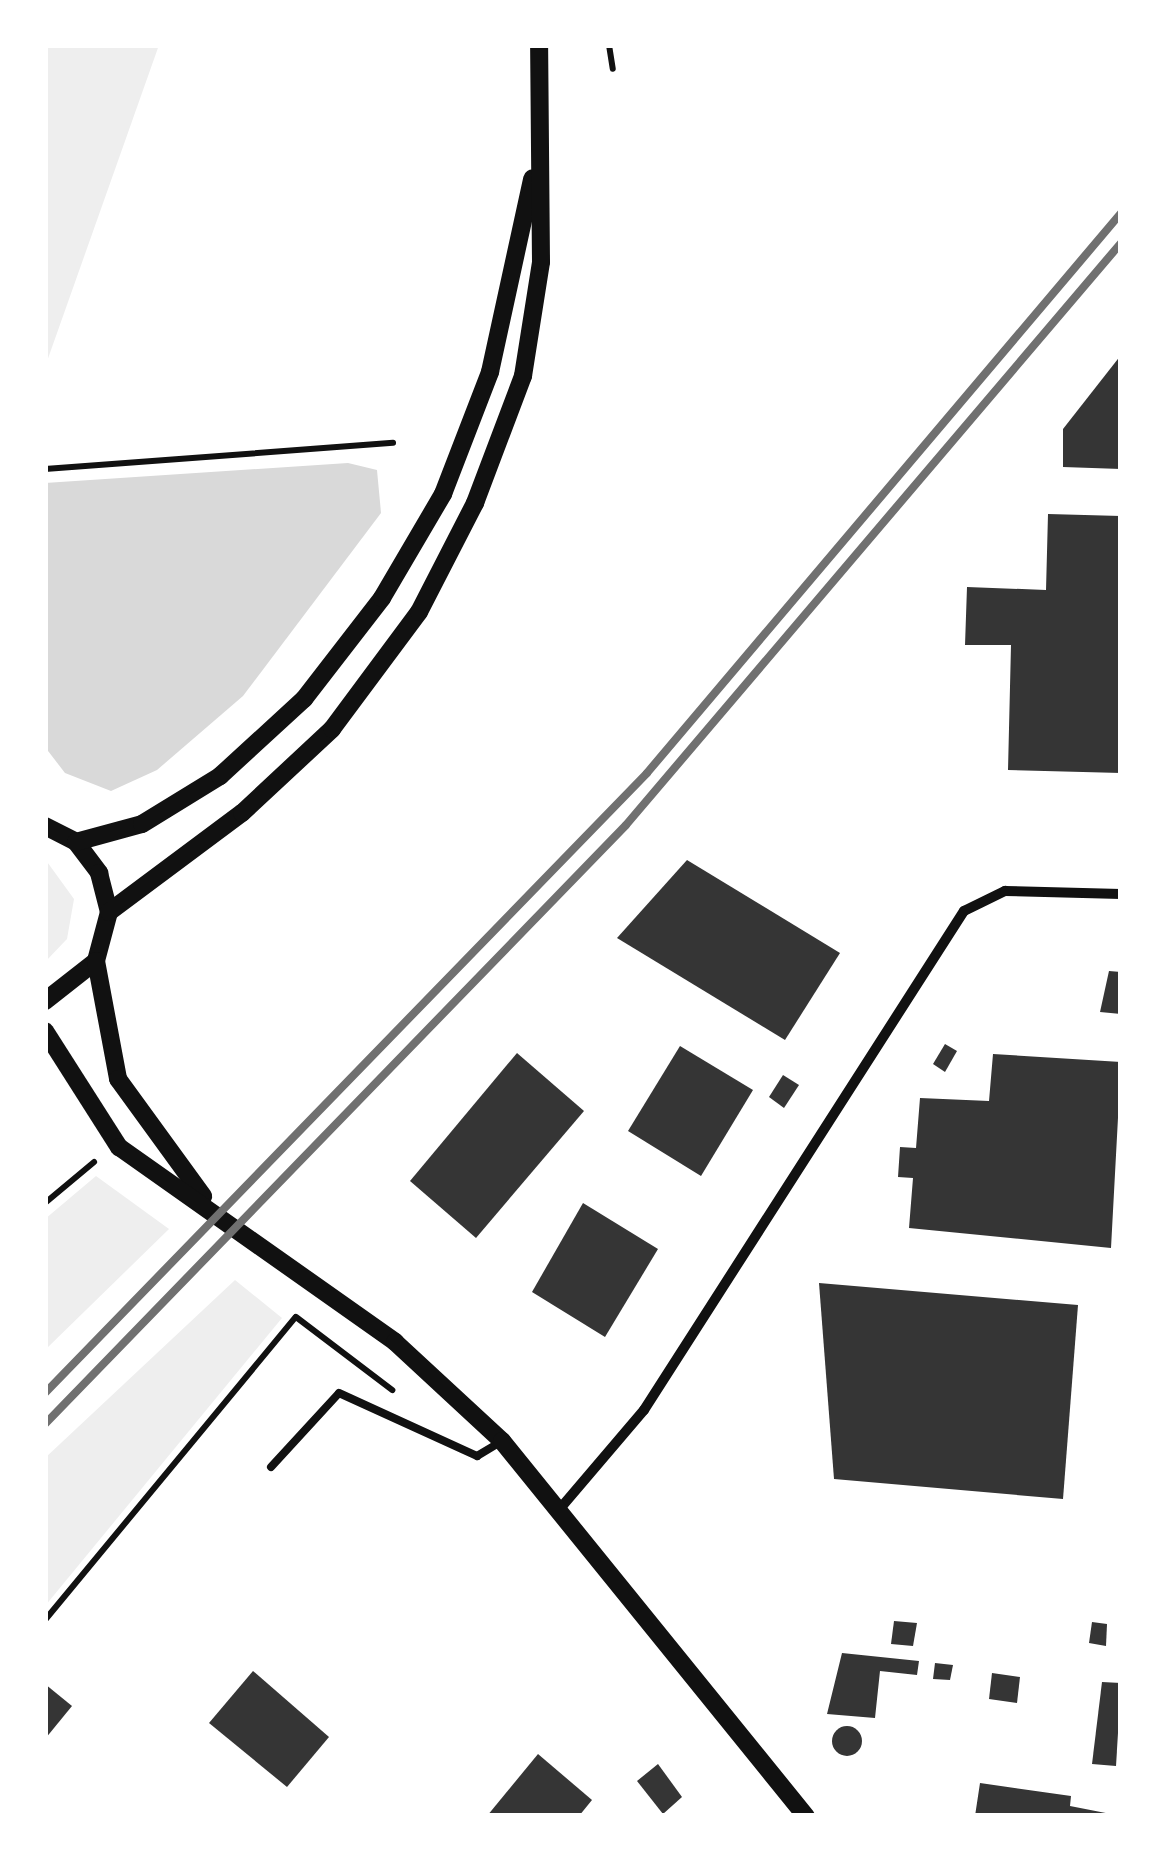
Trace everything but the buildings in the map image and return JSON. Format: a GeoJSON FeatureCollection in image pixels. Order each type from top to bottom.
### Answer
{"type":"FeatureCollection","features":[{"type":"Feature","properties":{"kind":"street"},"geometry":{"type":"LineString","coordinates":[[109,912],[242,813],[332,729],[419,612],[523,376],[541,262],[538,45]]}},
{"type":"Feature","properties":{"kind":"street"},"geometry":{"type":"LineString","coordinates":[[76,842],[142,824],[220,776],[304,698],[382,598],[443,494],[490,372],[520,266],[540,120]]}},
{"type":"Feature","properties":{"kind":"street"},"geometry":{"type":"LineString","coordinates":[[45,826],[76,842],[100,873],[109,912],[96,961],[118,1079],[206,1200]]}},
{"type":"Feature","properties":{"kind":"street"},"geometry":{"type":"LineString","coordinates":[[558,1511],[644,1410],[964,911],[1004,891],[1121,894]]}},
{"type":"Feature","properties":{"kind":"street"},"geometry":{"type":"LineString","coordinates":[[45,1001],[96,961]]}},
{"type":"Feature","properties":{"kind":"street"},"geometry":{"type":"LineString","coordinates":[[45,1031],[119,1146],[206,1200],[395,1342],[502,1441],[806,1816]]}},
{"type":"Feature","properties":{"kind":"lane"},"geometry":{"type":"LineString","coordinates":[[271,1467],[339,1393],[478,1456],[502,1441]]}},
{"type":"Feature","properties":{"kind":"path"},"geometry":{"type":"LineString","coordinates":[[609,45],[613,69]]}},
{"type":"Feature","properties":{"kind":"path"},"geometry":{"type":"LineString","coordinates":[[45,469],[394,443]]}},
{"type":"Feature","properties":{"kind":"path"},"geometry":{"type":"LineString","coordinates":[[45,1203],[94,1162]]}},
{"type":"Feature","properties":{"kind":"path"},"geometry":{"type":"LineString","coordinates":[[45,1620],[296,1317],[399,1395]]}},
{"type":"Feature","properties":{"kind":"shaded area"},"geometry":{"type":"Polygon","coordinates":[[[45,45],[159,45],[45,367],[45,45]]]}},
{"type":"Feature","properties":{"kind":"shaded area"},"geometry":{"type":"Polygon","coordinates":[[[348,463],[377,470],[381,513],[243,696],[157,770],[111,791],[65,773],[45,747],[45,483],[348,463]]]}},
{"type":"Feature","properties":{"kind":"shaded area"},"geometry":{"type":"Polygon","coordinates":[[[45,859],[74,899],[67,939],[45,962],[45,859]]]}},
{"type":"Feature","properties":{"kind":"shaded area"},"geometry":{"type":"Polygon","coordinates":[[[96,1176],[169,1229],[45,1350],[45,1219],[96,1176]]]}},
{"type":"Feature","properties":{"kind":"shaded area"},"geometry":{"type":"Polygon","coordinates":[[[235,1280],[282,1318],[45,1606],[45,1458],[235,1280]]]}},
{"type":"Feature","properties":{"kind":"railway"},"geometry":{"type":"LineString","coordinates":[[45,1393],[647,773],[1121,213]]}},
{"type":"Feature","properties":{"kind":"railway"},"geometry":{"type":"LineString","coordinates":[[45,1424],[626,825],[1121,243]]}}]}
